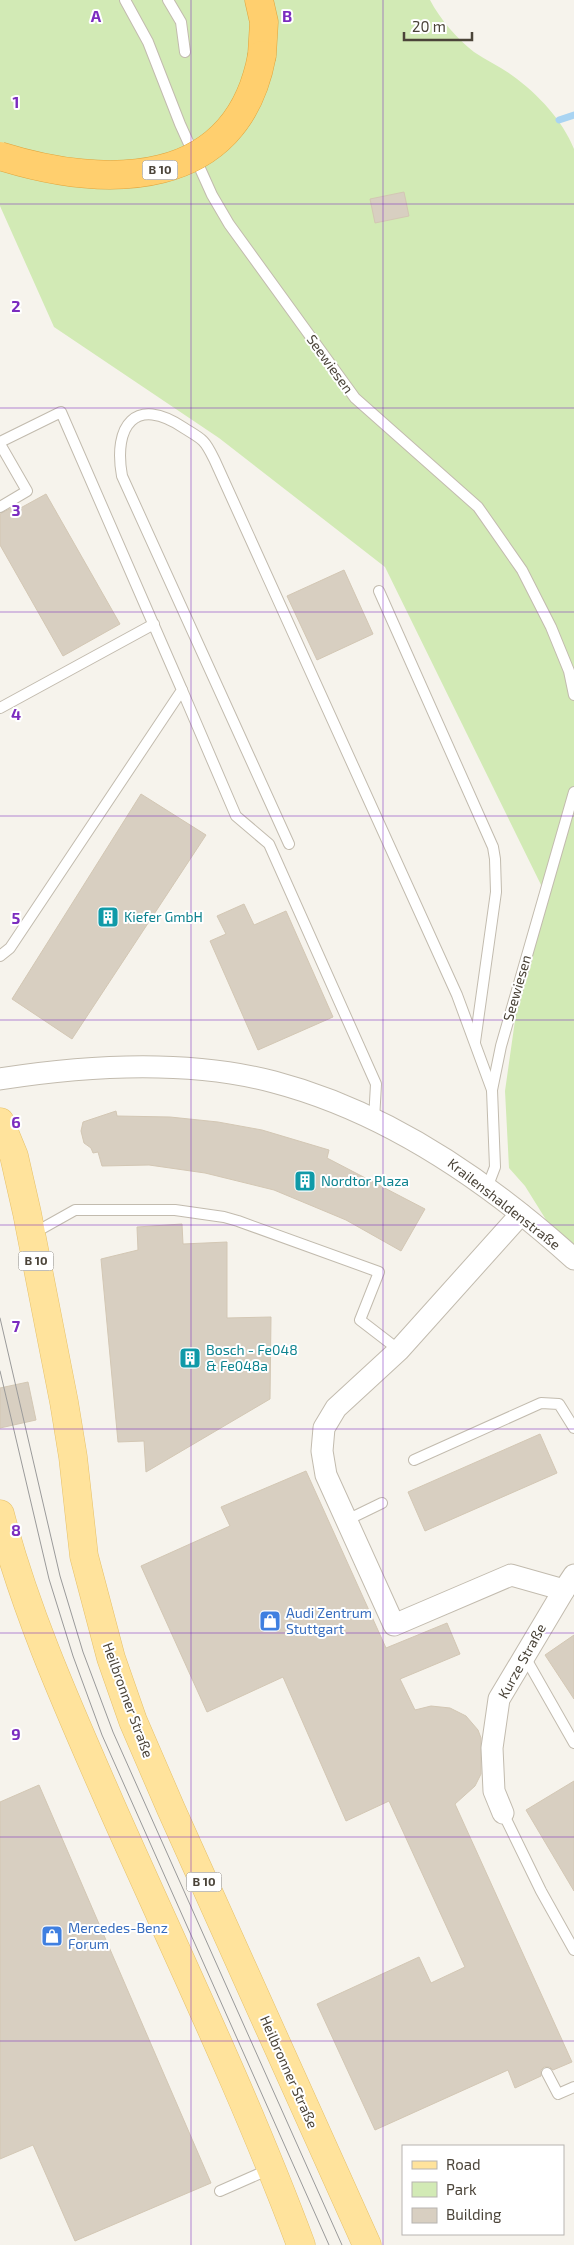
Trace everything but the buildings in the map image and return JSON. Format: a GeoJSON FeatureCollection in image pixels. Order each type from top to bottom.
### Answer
{"type":"FeatureCollection","features":[{"type":"Feature","properties":{"kind":"highway","name":"B 10"},"geometry":{"type":"LineString","coordinates":[[0,156],[26,164],[61,171],[122,176],[162,169],[198,154],[215,141],[241,114],[258,78],[264,39],[264,22],[259,0]]}},
{"type":"Feature","properties":{"kind":"main road","name":"Heilbronner Straße"},"geometry":{"type":"LineString","coordinates":[[0,1122],[14,1156],[31,1235],[66,1411],[84,1556],[111,1658],[133,1721],[171,1809],[367,2245]]}},
{"type":"Feature","properties":{"kind":"main road"},"geometry":{"type":"LineString","coordinates":[[0,1514],[8,1547],[54,1676],[249,2114],[301,2245]]}},
{"type":"Feature","properties":{"kind":"street","name":"Krailenshaldenstraße"},"geometry":{"type":"LineString","coordinates":[[0,1079],[86,1068],[137,1067],[227,1074],[274,1082],[328,1100],[374,1120],[410,1137],[458,1165],[521,1214],[574,1259]]}},
{"type":"Feature","properties":{"kind":"street"},"geometry":{"type":"LineString","coordinates":[[521,1214],[399,1350],[336,1408],[324,1428],[322,1451],[326,1475],[394,1625],[511,1575],[569,1582]]}},
{"type":"Feature","properties":{"kind":"street","name":"Kurze Straße"},"geometry":{"type":"LineString","coordinates":[[503,1813],[494,1791],[492,1748],[499,1699],[569,1582]]}},
{"type":"Feature","properties":{"kind":"lane","name":"Seewiesen"},"geometry":{"type":"LineString","coordinates":[[125,0],[148,42],[180,124],[212,195],[230,224],[355,398],[478,507],[522,570],[551,627],[569,671],[574,696]]}},
{"type":"Feature","properties":{"kind":"lane"},"geometry":{"type":"LineString","coordinates":[[168,0],[181,22],[185,52]]}},
{"type":"Feature","properties":{"kind":"lane"},"geometry":{"type":"LineString","coordinates":[[0,507],[27,492],[0,443],[61,412],[236,816],[269,844],[376,1084],[374,1120]]}},
{"type":"Feature","properties":{"kind":"lane"},"geometry":{"type":"LineString","coordinates":[[289,844],[122,476],[119,458],[122,438],[132,419],[138,415],[156,415],[176,423],[203,442],[215,461],[457,995],[474,1046],[492,1090]]}},
{"type":"Feature","properties":{"kind":"lane"},"geometry":{"type":"LineString","coordinates":[[379,591],[493,847],[496,892],[474,1046]]}},
{"type":"Feature","properties":{"kind":"lane"},"geometry":{"type":"LineString","coordinates":[[0,708],[154,624]]}},
{"type":"Feature","properties":{"kind":"lane"},"geometry":{"type":"LineString","coordinates":[[0,956],[10,948],[182,690]]}},
{"type":"Feature","properties":{"kind":"lane","name":"Seewiesen"},"geometry":{"type":"LineString","coordinates":[[487,1188],[495,1167],[492,1090],[506,1028],[574,792]]}},
{"type":"Feature","properties":{"kind":"lane"},"geometry":{"type":"LineString","coordinates":[[31,1235],[75,1210],[175,1210],[224,1216],[379,1272],[360,1320],[399,1350]]}},
{"type":"Feature","properties":{"kind":"lane"},"geometry":{"type":"LineString","coordinates":[[414,1460],[540,1403],[559,1404],[574,1428]]}},
{"type":"Feature","properties":{"kind":"lane"},"geometry":{"type":"LineString","coordinates":[[347,1520],[382,1503]]}},
{"type":"Feature","properties":{"kind":"lane"},"geometry":{"type":"LineString","coordinates":[[524,1656],[574,1743]]}},
{"type":"Feature","properties":{"kind":"lane"},"geometry":{"type":"LineString","coordinates":[[503,1813],[540,1891],[574,1950]]}},
{"type":"Feature","properties":{"kind":"lane"},"geometry":{"type":"LineString","coordinates":[[547,2073],[558,2094],[574,2087]]}},
{"type":"Feature","properties":{"kind":"lane"},"geometry":{"type":"LineString","coordinates":[[220,2191],[271,2169]]}},
{"type":"Feature","properties":{"kind":"green space"},"geometry":{"type":"Polygon","coordinates":[[[0,0],[430,0],[455,35],[468,47],[513,76],[532,91],[556,118],[574,149],[574,1250],[553,1231],[525,1186],[509,1168],[505,1091],[522,971],[544,891],[385,567],[219,438],[54,327],[0,206],[0,0]]]}},
{"type":"Feature","properties":{"kind":"waterway"},"geometry":{"type":"LineString","coordinates":[[559,120],[574,115]]}},
{"type":"Feature","properties":{"kind":"tram line"},"geometry":{"type":"LineString","coordinates":[[0,1318],[60,1576],[83,1652],[113,1732],[342,2245]]}},
{"type":"Feature","properties":{"kind":"tram line"},"geometry":{"type":"LineString","coordinates":[[0,1371],[49,1579],[73,1656],[102,1735],[329,2245]]}},
{"type":"Feature","properties":{"kind":"place","name":"Kiefer GmbH"},"geometry":{"type":"Point","coordinates":[108,917]}},
{"type":"Feature","properties":{"kind":"place","name":"Nordtor Plaza"},"geometry":{"type":"Point","coordinates":[305,1181]}},
{"type":"Feature","properties":{"kind":"place","name":"Bosch - Fe048 & Fe048a"},"geometry":{"type":"Point","coordinates":[190,1358]}},
{"type":"Feature","properties":{"kind":"place","name":"Audi Zentrum Stuttgart"},"geometry":{"type":"Point","coordinates":[270,1621]}},
{"type":"Feature","properties":{"kind":"place","name":"Mercedes-Benz Forum"},"geometry":{"type":"Point","coordinates":[52,1936]}}]}
